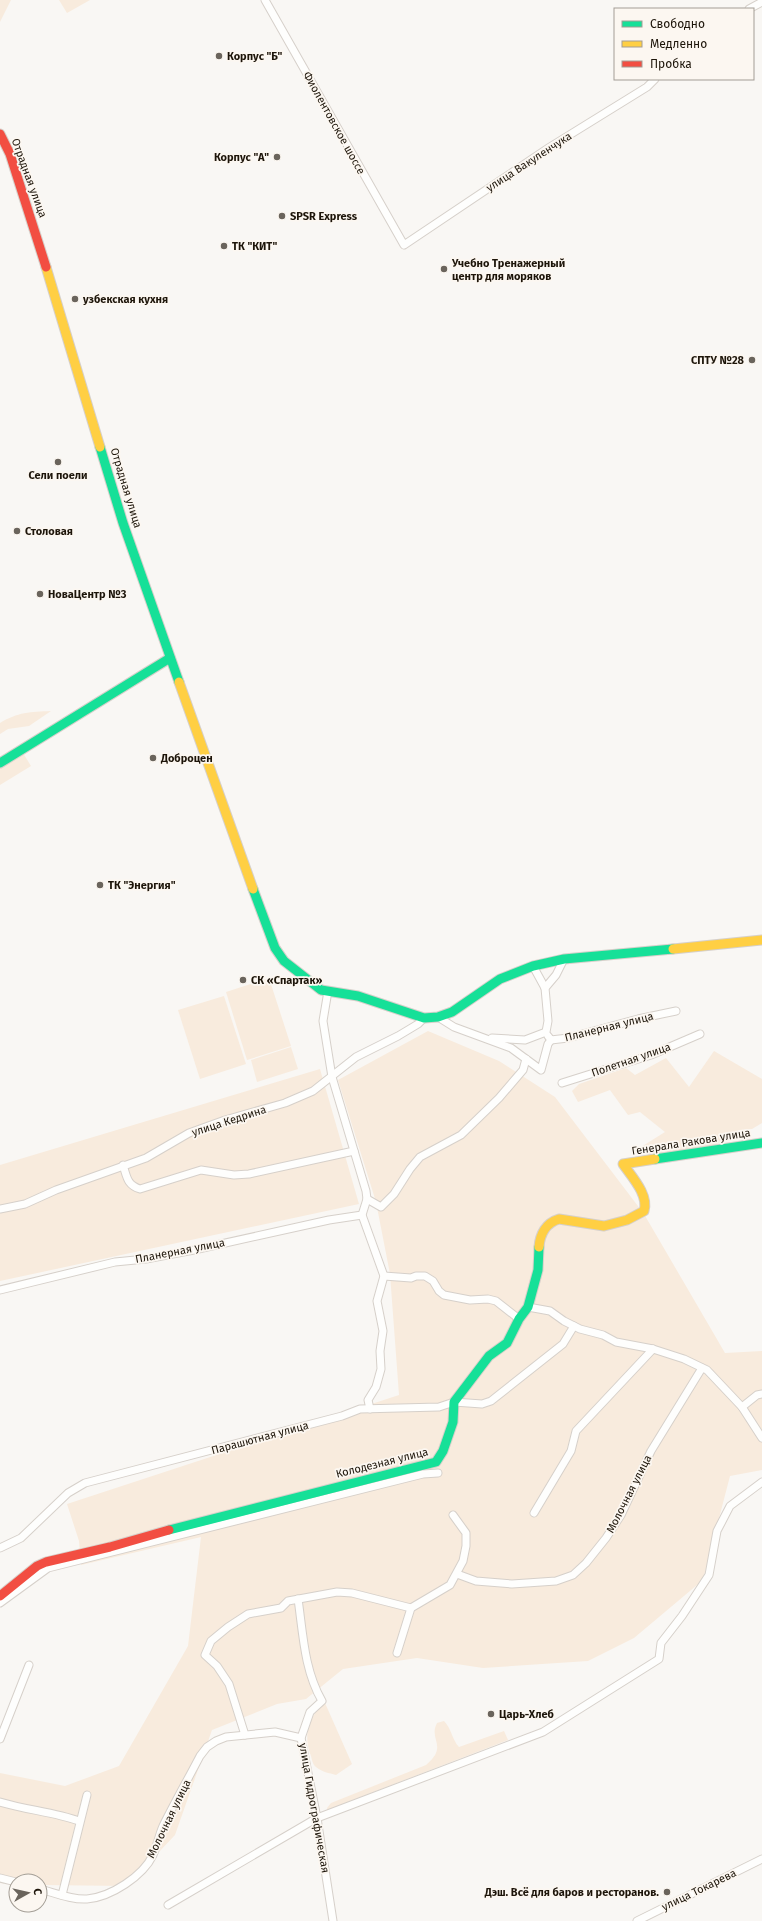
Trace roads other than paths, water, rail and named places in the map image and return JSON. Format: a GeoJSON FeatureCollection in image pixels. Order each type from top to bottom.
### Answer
{"type":"FeatureCollection","features":[{"type":"Feature","properties":{"kind":"street","name":"Фиолентовское шоссе"},"geometry":{"type":"LineString","coordinates":[[265,0],[404,245]]}},
{"type":"Feature","properties":{"kind":"street"},"geometry":{"type":"LineString","coordinates":[[751,8],[762,2]]}},
{"type":"Feature","properties":{"kind":"street","name":"улица Вакуленчука"},"geometry":{"type":"LineString","coordinates":[[404,245],[550,148],[647,87],[654,80]]}},
{"type":"Feature","properties":{"kind":"street","name":"Отрадная улица"},"geometry":{"type":"LineString","coordinates":[[0,134],[10,154],[37,237],[123,523],[170,658],[275,948],[284,961],[322,990],[358,996],[424,1018]]}},
{"type":"Feature","properties":{"kind":"street"},"geometry":{"type":"LineString","coordinates":[[0,763],[170,658]]}},
{"type":"Feature","properties":{"kind":"street"},"geometry":{"type":"LineString","coordinates":[[424,1018],[438,1017],[452,1012],[500,979],[533,966],[564,959],[762,940]]}},
{"type":"Feature","properties":{"kind":"street"},"geometry":{"type":"LineString","coordinates":[[545,988],[556,975],[564,959]]}},
{"type":"Feature","properties":{"kind":"street"},"geometry":{"type":"LineString","coordinates":[[484,1038],[525,1040],[546,1032],[548,1021],[545,988],[533,966]]}},
{"type":"Feature","properties":{"kind":"street"},"geometry":{"type":"LineString","coordinates":[[328,991],[323,1021],[332,1077],[367,1199],[362,1215],[384,1276],[377,1301],[383,1331],[380,1351],[380,1369],[376,1387],[368,1400],[370,1409]]}},
{"type":"Feature","properties":{"kind":"street","name":"Планерная улица"},"geometry":{"type":"LineString","coordinates":[[546,1032],[551,1040],[568,1038],[638,1019],[676,1011]]}},
{"type":"Feature","properties":{"kind":"street"},"geometry":{"type":"LineString","coordinates":[[438,1017],[454,1027],[511,1048],[541,1070],[548,1044],[551,1040]]}},
{"type":"Feature","properties":{"kind":"street","name":"улица Кедрина"},"geometry":{"type":"LineString","coordinates":[[0,1209],[25,1204],[56,1190],[83,1182],[123,1165],[146,1158],[189,1133],[225,1120],[285,1103],[312,1091],[356,1057],[398,1036],[418,1024],[424,1018]]}},
{"type":"Feature","properties":{"kind":"street","name":"Полетная улица"},"geometry":{"type":"LineString","coordinates":[[562,1083],[651,1055],[700,1034]]}},
{"type":"Feature","properties":{"kind":"street"},"geometry":{"type":"LineString","coordinates":[[367,1199],[381,1207],[394,1194],[410,1169],[420,1157],[461,1134],[499,1098],[524,1070],[526,1058]]}},
{"type":"Feature","properties":{"kind":"street","name":"Генерала Ракова улица"},"geometry":{"type":"LineString","coordinates":[[528,1307],[538,1270],[540,1238],[549,1225],[559,1219],[565,1218],[584,1224],[604,1226],[627,1220],[644,1211],[646,1205],[645,1198],[623,1164],[762,1143]]}},
{"type":"Feature","properties":{"kind":"street"},"geometry":{"type":"LineString","coordinates":[[123,1165],[128,1182],[131,1186],[140,1189],[201,1170],[234,1176],[354,1151]]}},
{"type":"Feature","properties":{"kind":"street","name":"Планерная улица"},"geometry":{"type":"LineString","coordinates":[[0,1290],[115,1262],[146,1259],[194,1250],[329,1220],[362,1215]]}},
{"type":"Feature","properties":{"kind":"street"},"geometry":{"type":"LineString","coordinates":[[384,1276],[411,1278],[416,1276],[425,1276],[433,1281],[444,1294],[470,1300],[488,1299],[496,1301],[519,1319]]}},
{"type":"Feature","properties":{"kind":"street"},"geometry":{"type":"LineString","coordinates":[[454,1402],[473,1375],[489,1356],[507,1343],[513,1334],[519,1319],[528,1307],[550,1311],[574,1326],[603,1335],[616,1342],[653,1349],[684,1359],[707,1370],[742,1407],[762,1438]]}},
{"type":"Feature","properties":{"kind":"street","name":"Парашютная улица"},"geometry":{"type":"LineString","coordinates":[[0,1548],[20,1538],[68,1493],[85,1483],[342,1416],[360,1408],[439,1407],[454,1402],[482,1404],[491,1400],[563,1344],[574,1326]]}},
{"type":"Feature","properties":{"kind":"street"},"geometry":{"type":"LineString","coordinates":[[534,1513],[571,1451],[576,1431],[653,1349]]}},
{"type":"Feature","properties":{"kind":"street","name":"Молочная улица"},"geometry":{"type":"LineString","coordinates":[[457,1574],[476,1581],[512,1584],[556,1581],[573,1575],[586,1563],[606,1538],[621,1515],[651,1451],[702,1368]]}},
{"type":"Feature","properties":{"kind":"street"},"geometry":{"type":"LineString","coordinates":[[742,1407],[757,1395],[762,1394]]}},
{"type":"Feature","properties":{"kind":"street","name":"Колодезная улица"},"geometry":{"type":"LineString","coordinates":[[0,1596],[37,1566],[46,1562],[110,1547],[191,1524],[436,1462],[443,1451],[453,1422],[454,1402]]}},
{"type":"Feature","properties":{"kind":"street","name":"Колодезная улица"},"geometry":{"type":"LineString","coordinates":[[0,1603],[48,1568],[423,1474],[438,1473]]}},
{"type":"Feature","properties":{"kind":"street"},"geometry":{"type":"LineString","coordinates":[[168,1905],[317,1818],[543,1732],[659,1659],[661,1643],[682,1616],[709,1575],[717,1531],[730,1506],[762,1482]]}},
{"type":"Feature","properties":{"kind":"street"},"geometry":{"type":"LineString","coordinates":[[397,1653],[411,1608],[450,1585],[463,1561],[466,1546],[466,1533],[453,1515]]}},
{"type":"Feature","properties":{"kind":"street"},"geometry":{"type":"LineString","coordinates":[[245,1735],[229,1684],[216,1666],[205,1655],[211,1641],[228,1627],[248,1614],[280,1608],[288,1601],[337,1592],[364,1596],[411,1608]]}},
{"type":"Feature","properties":{"kind":"street","name":"улица Гидрографическая"},"geometry":{"type":"LineString","coordinates":[[298,1599],[308,1665],[314,1686],[322,1701],[310,1712],[301,1738],[317,1818],[333,1921]]}},
{"type":"Feature","properties":{"kind":"street"},"geometry":{"type":"LineString","coordinates":[[0,1739],[29,1665]]}},
{"type":"Feature","properties":{"kind":"street","name":"Молочная улица"},"geometry":{"type":"LineString","coordinates":[[48,1891],[87,1899],[103,1896],[132,1880],[144,1869],[153,1855],[163,1827],[200,1756],[207,1747],[216,1741],[226,1737],[275,1732],[301,1738]]}},
{"type":"Feature","properties":{"kind":"street"},"geometry":{"type":"LineString","coordinates":[[62,1895],[87,1795]]}},
{"type":"Feature","properties":{"kind":"street"},"geometry":{"type":"LineString","coordinates":[[0,1802],[80,1821]]}},
{"type":"Feature","properties":{"kind":"street","name":"улица Токарева"},"geometry":{"type":"LineString","coordinates":[[637,1921],[762,1859]]}},
{"type":"Feature","properties":{"kind":"place","name":"Корпус \"Б\""},"geometry":{"type":"Point","coordinates":[219,56]}},
{"type":"Feature","properties":{"kind":"place","name":"Корпус \"А\""},"geometry":{"type":"Point","coordinates":[277,157]}},
{"type":"Feature","properties":{"kind":"place","name":"SPSR Express"},"geometry":{"type":"Point","coordinates":[282,216]}},
{"type":"Feature","properties":{"kind":"place","name":"ТК \"КИТ\""},"geometry":{"type":"Point","coordinates":[224,246]}},
{"type":"Feature","properties":{"kind":"place","name":"Учебно Тренажерный центр для моряков"},"geometry":{"type":"Point","coordinates":[444,269]}},
{"type":"Feature","properties":{"kind":"place","name":"узбекская кухня"},"geometry":{"type":"Point","coordinates":[75,299]}},
{"type":"Feature","properties":{"kind":"place","name":"СПТУ №28"},"geometry":{"type":"Point","coordinates":[752,360]}},
{"type":"Feature","properties":{"kind":"place","name":"Сели поели"},"geometry":{"type":"Point","coordinates":[58,462]}},
{"type":"Feature","properties":{"kind":"place","name":"Столовая"},"geometry":{"type":"Point","coordinates":[17,531]}},
{"type":"Feature","properties":{"kind":"place","name":"НоваЦентр №3"},"geometry":{"type":"Point","coordinates":[40,594]}},
{"type":"Feature","properties":{"kind":"place","name":"Доброцен"},"geometry":{"type":"Point","coordinates":[153,758]}},
{"type":"Feature","properties":{"kind":"place","name":"ТК \"Энергия\""},"geometry":{"type":"Point","coordinates":[100,885]}},
{"type":"Feature","properties":{"kind":"place","name":"СК «Спартак»"},"geometry":{"type":"Point","coordinates":[243,980]}},
{"type":"Feature","properties":{"kind":"place","name":"Царь-Хлеб"},"geometry":{"type":"Point","coordinates":[491,1714]}},
{"type":"Feature","properties":{"kind":"place","name":"Дэш. Всё для баров и ресторанов."},"geometry":{"type":"Point","coordinates":[667,1892]}}]}
